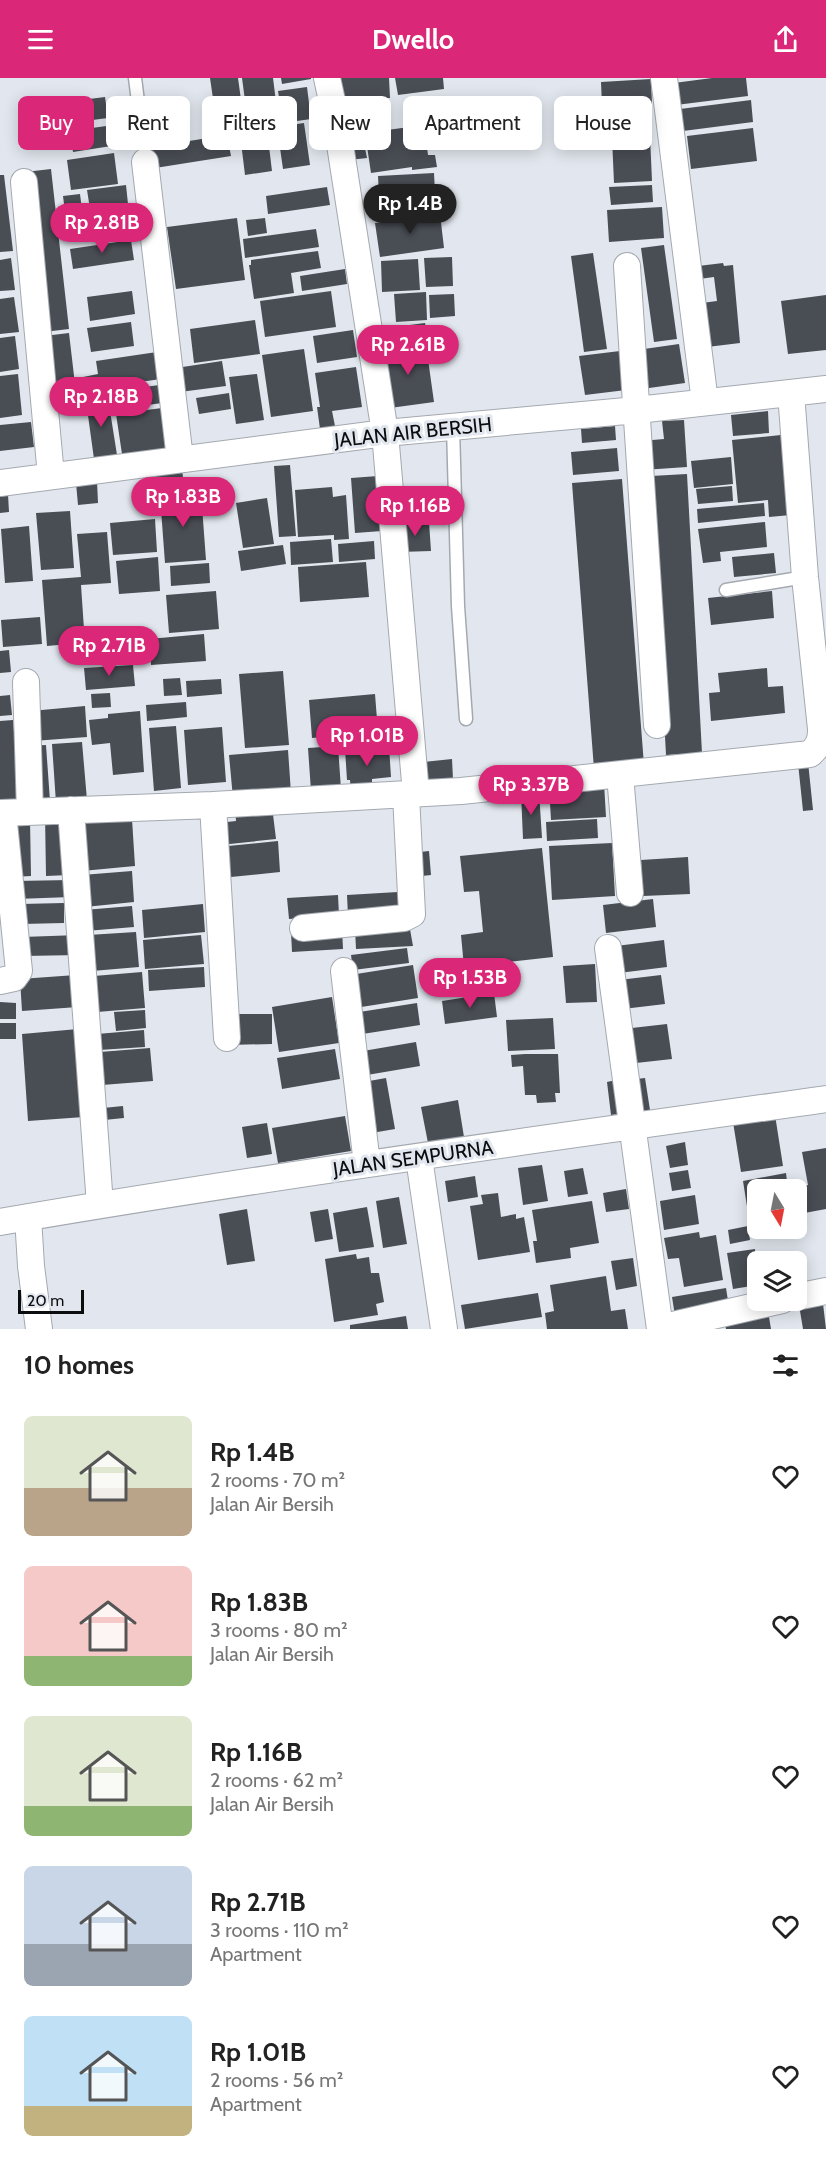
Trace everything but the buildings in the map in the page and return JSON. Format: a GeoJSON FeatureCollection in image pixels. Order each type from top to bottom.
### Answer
{"type":"FeatureCollection","features":[{"type":"Feature","properties":{"kind":"street"},"geometry":{"type":"LineString","coordinates":[[303,928],[404,918],[412,914],[411,794],[385,433],[336,119],[327,78]]}},
{"type":"Feature","properties":{"kind":"street"},"geometry":{"type":"LineString","coordinates":[[664,78],[705,402]]}},
{"type":"Feature","properties":{"kind":"street"},"geometry":{"type":"LineString","coordinates":[[145,162],[180,459]]}},
{"type":"Feature","properties":{"kind":"street"},"geometry":{"type":"LineString","coordinates":[[24,182],[51,476]]}},
{"type":"Feature","properties":{"kind":"street"},"geometry":{"type":"LineString","coordinates":[[627,266],[657,724]]}},
{"type":"Feature","properties":{"kind":"street","name":"JALAN AIR BERSIH"},"geometry":{"type":"LineString","coordinates":[[0,483],[385,433],[637,410],[826,389]]}},
{"type":"Feature","properties":{"kind":"street"},"geometry":{"type":"LineString","coordinates":[[0,981],[14,978],[19,971],[2,813],[213,805],[411,794],[620,775],[810,754],[821,740],[821,729],[805,577],[791,393]]}},
{"type":"Feature","properties":{"kind":"street"},"geometry":{"type":"LineString","coordinates":[[26,681],[30,812]]}},
{"type":"Feature","properties":{"kind":"street"},"geometry":{"type":"LineString","coordinates":[[620,775],[630,893]]}},
{"type":"Feature","properties":{"kind":"street"},"geometry":{"type":"LineString","coordinates":[[213,805],[227,1038]]}},
{"type":"Feature","properties":{"kind":"street"},"geometry":{"type":"LineString","coordinates":[[71,810],[100,1205]]}},
{"type":"Feature","properties":{"kind":"street"},"geometry":{"type":"LineString","coordinates":[[608,948],[660,1329],[747,1308]]}},
{"type":"Feature","properties":{"kind":"street"},"geometry":{"type":"LineString","coordinates":[[344,972],[367,1164]]}},
{"type":"Feature","properties":{"kind":"street","name":"JALAN SEMPURNA"},"geometry":{"type":"LineString","coordinates":[[0,1222],[367,1164],[826,1099]]}},
{"type":"Feature","properties":{"kind":"street"},"geometry":{"type":"LineString","coordinates":[[419,1158],[444,1329]]}},
{"type":"Feature","properties":{"kind":"street"},"geometry":{"type":"LineString","coordinates":[[28,1218],[39,1329]]}},
{"type":"Feature","properties":{"kind":"street"},"geometry":{"type":"LineString","coordinates":[[807,1295],[826,1291]]}},
{"type":"Feature","properties":{"kind":"lane"},"geometry":{"type":"LineString","coordinates":[[135,78],[137,96]]}},
{"type":"Feature","properties":{"kind":"lane"},"geometry":{"type":"LineString","coordinates":[[453,427],[458,606],[466,719]]}},
{"type":"Feature","properties":{"kind":"lane"},"geometry":{"type":"LineString","coordinates":[[726,590],[805,577]]}}]}
